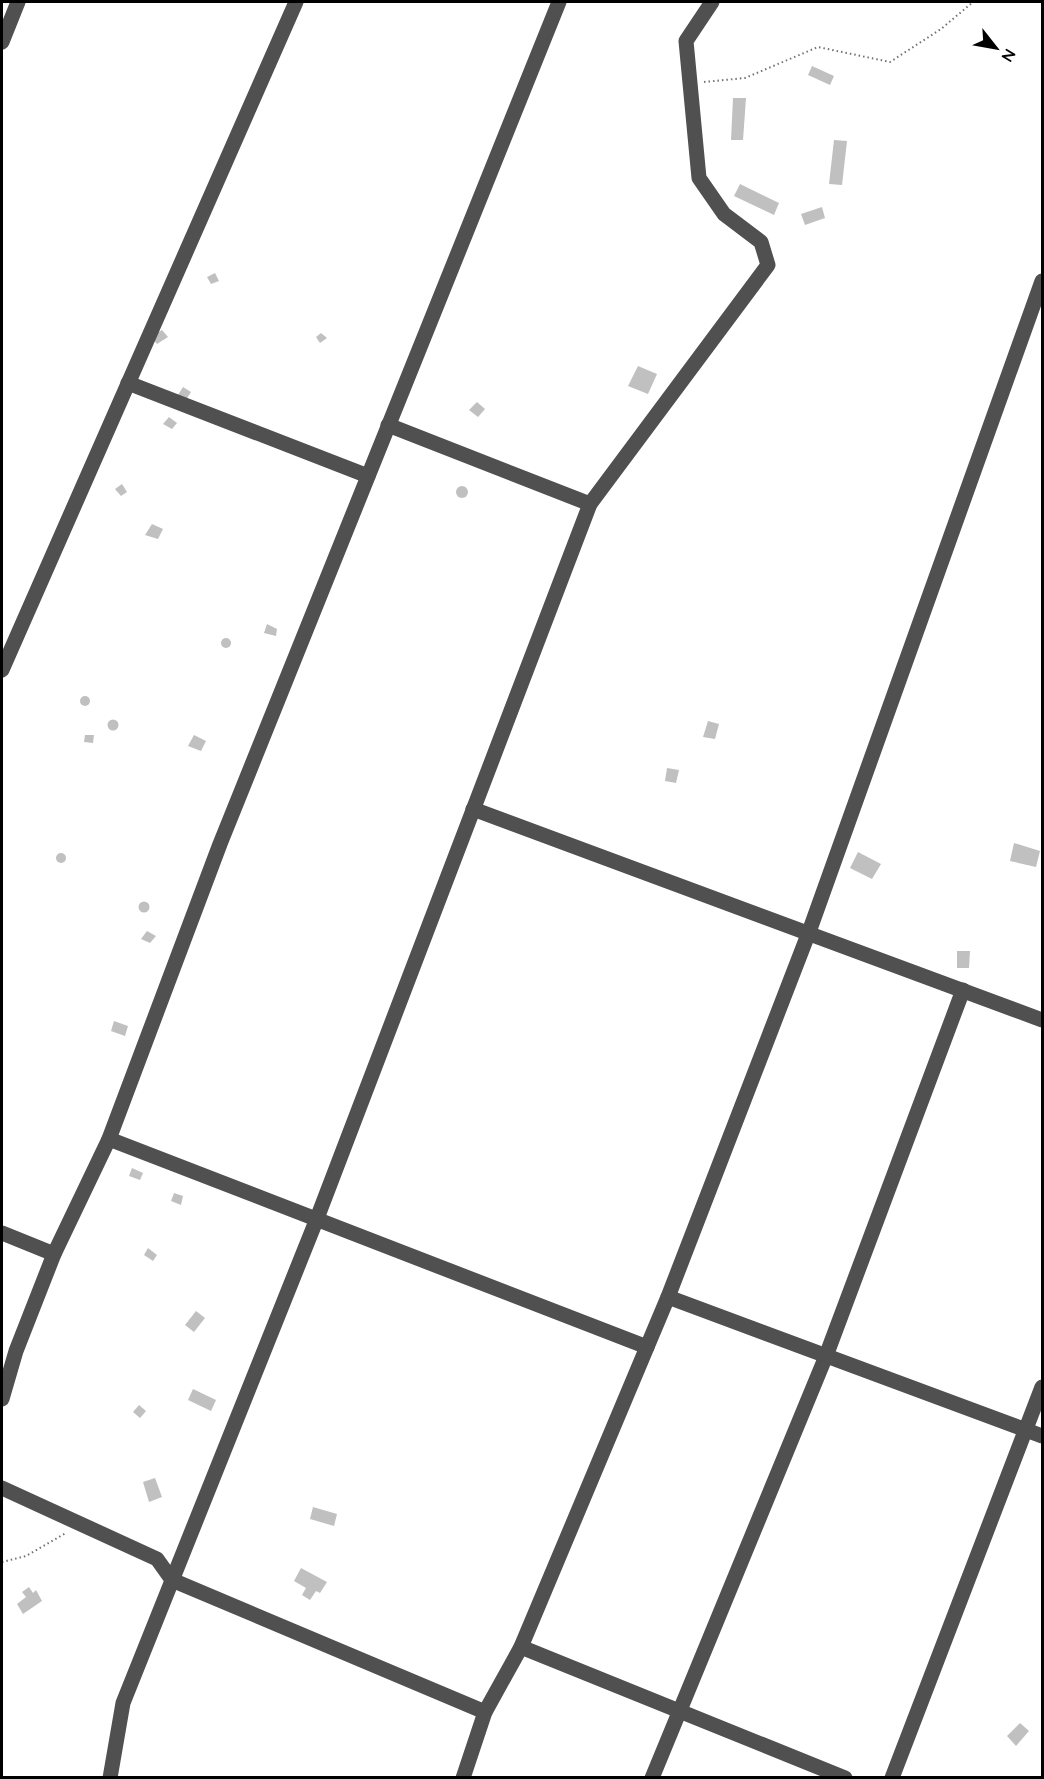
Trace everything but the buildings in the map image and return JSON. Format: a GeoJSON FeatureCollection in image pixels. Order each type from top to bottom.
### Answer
{"type":"FeatureCollection","features":[{"type":"Feature","properties":{"kind":"street"},"geometry":{"type":"LineString","coordinates":[[2,42],[18,2]]}},
{"type":"Feature","properties":{"kind":"street"},"geometry":{"type":"LineString","coordinates":[[2,670],[296,2]]}},
{"type":"Feature","properties":{"kind":"street"},"geometry":{"type":"LineString","coordinates":[[2,1399],[16,1351],[54,1254],[109,1139],[220,844],[559,2]]}},
{"type":"Feature","properties":{"kind":"street"},"geometry":{"type":"LineString","coordinates":[[110,1778],[123,1703],[316,1221],[590,504],[768,265],[761,242],[724,214],[699,178],[686,41],[712,2]]}},
{"type":"Feature","properties":{"kind":"street"},"geometry":{"type":"LineString","coordinates":[[463,1778],[485,1712],[521,1647],[668,1297],[809,932],[1042,281]]}},
{"type":"Feature","properties":{"kind":"street"},"geometry":{"type":"LineString","coordinates":[[128,383],[368,477]]}},
{"type":"Feature","properties":{"kind":"street"},"geometry":{"type":"LineString","coordinates":[[388,425],[590,504]]}},
{"type":"Feature","properties":{"kind":"street"},"geometry":{"type":"LineString","coordinates":[[473,809],[1042,1020]]}},
{"type":"Feature","properties":{"kind":"street"},"geometry":{"type":"LineString","coordinates":[[652,1778],[826,1356],[963,990]]}},
{"type":"Feature","properties":{"kind":"street"},"geometry":{"type":"LineString","coordinates":[[109,1139],[316,1221],[647,1347]]}},
{"type":"Feature","properties":{"kind":"street"},"geometry":{"type":"LineString","coordinates":[[2,1233],[54,1254]]}},
{"type":"Feature","properties":{"kind":"street"},"geometry":{"type":"LineString","coordinates":[[668,1297],[1042,1436]]}},
{"type":"Feature","properties":{"kind":"street"},"geometry":{"type":"LineString","coordinates":[[892,1778],[1042,1387]]}},
{"type":"Feature","properties":{"kind":"street"},"geometry":{"type":"LineString","coordinates":[[2,1488],[157,1559],[172,1580],[485,1712]]}},
{"type":"Feature","properties":{"kind":"street"},"geometry":{"type":"LineString","coordinates":[[521,1647],[845,1778]]}},
{"type":"Feature","properties":{"kind":"path"},"geometry":{"type":"LineString","coordinates":[[689,83],[746,78],[818,47],[890,62],[941,29],[973,2]]}},
{"type":"Feature","properties":{"kind":"path"},"geometry":{"type":"LineString","coordinates":[[2,1562],[26,1556],[81,1524]]}}]}
